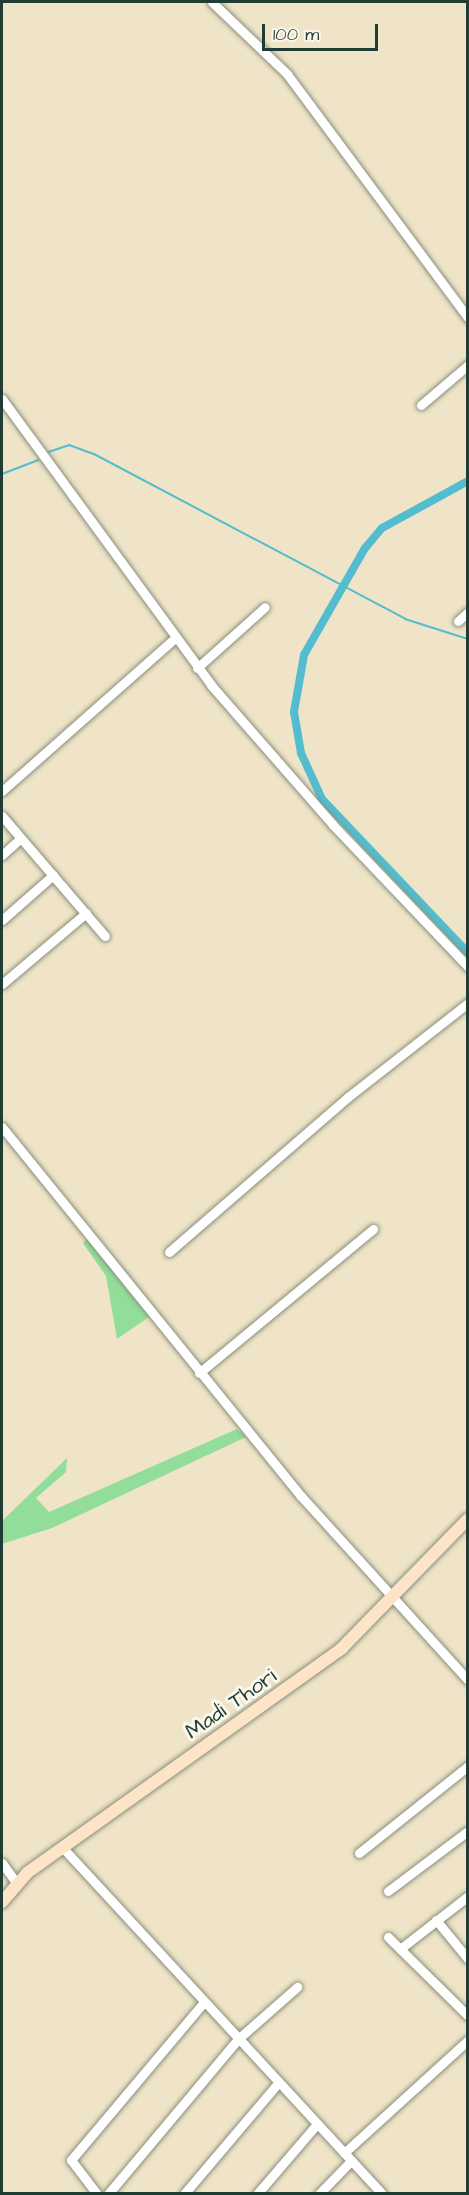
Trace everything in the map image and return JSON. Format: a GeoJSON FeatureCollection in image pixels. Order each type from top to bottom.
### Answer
{"type":"FeatureCollection","features":[{"type":"Feature","properties":{"kind":"main road","name":"Madi Thori"},"geometry":{"type":"LineString","coordinates":[[2,1902],[16,1882],[304,1678],[391,1599],[468,1519]]}},
{"type":"Feature","properties":{"kind":"street"},"geometry":{"type":"LineString","coordinates":[[212,2],[287,74],[468,318]]}},
{"type":"Feature","properties":{"kind":"street"},"geometry":{"type":"LineString","coordinates":[[421,405],[468,365]]}},
{"type":"Feature","properties":{"kind":"street"},"geometry":{"type":"LineString","coordinates":[[2,399],[197,668],[333,825],[468,967]]}},
{"type":"Feature","properties":{"kind":"street"},"geometry":{"type":"LineString","coordinates":[[197,668],[266,607]]}},
{"type":"Feature","properties":{"kind":"street"},"geometry":{"type":"LineString","coordinates":[[458,621],[468,612]]}},
{"type":"Feature","properties":{"kind":"street"},"geometry":{"type":"LineString","coordinates":[[2,791],[174,639]]}},
{"type":"Feature","properties":{"kind":"street"},"geometry":{"type":"LineString","coordinates":[[2,816],[105,936]]}},
{"type":"Feature","properties":{"kind":"street"},"geometry":{"type":"LineString","coordinates":[[2,855],[21,838]]}},
{"type":"Feature","properties":{"kind":"street"},"geometry":{"type":"LineString","coordinates":[[2,920],[53,876]]}},
{"type":"Feature","properties":{"kind":"street"},"geometry":{"type":"LineString","coordinates":[[2,984],[86,913]]}},
{"type":"Feature","properties":{"kind":"street"},"geometry":{"type":"LineString","coordinates":[[169,1252],[348,1097],[468,1003]]}},
{"type":"Feature","properties":{"kind":"street"},"geometry":{"type":"LineString","coordinates":[[2,1127],[199,1373],[391,1599],[468,1680]]}},
{"type":"Feature","properties":{"kind":"street"},"geometry":{"type":"LineString","coordinates":[[199,1373],[373,1229]]}},
{"type":"Feature","properties":{"kind":"street"},"geometry":{"type":"LineString","coordinates":[[359,1853],[468,1766]]}},
{"type":"Feature","properties":{"kind":"street"},"geometry":{"type":"LineString","coordinates":[[388,1891],[468,1831]]}},
{"type":"Feature","properties":{"kind":"street"},"geometry":{"type":"LineString","coordinates":[[63,1848],[382,2193]]}},
{"type":"Feature","properties":{"kind":"street"},"geometry":{"type":"LineString","coordinates":[[2,1863],[16,1882]]}},
{"type":"Feature","properties":{"kind":"street"},"geometry":{"type":"LineString","coordinates":[[400,1949],[468,1896]]}},
{"type":"Feature","properties":{"kind":"street"},"geometry":{"type":"LineString","coordinates":[[436,1920],[468,1959]]}},
{"type":"Feature","properties":{"kind":"street"},"geometry":{"type":"LineString","coordinates":[[388,1937],[468,2016]]}},
{"type":"Feature","properties":{"kind":"street"},"geometry":{"type":"LineString","coordinates":[[108,2193],[238,2039],[297,1987]]}},
{"type":"Feature","properties":{"kind":"street"},"geometry":{"type":"LineString","coordinates":[[97,2193],[71,2160],[204,2002]]}},
{"type":"Feature","properties":{"kind":"street"},"geometry":{"type":"LineString","coordinates":[[344,2153],[468,2040]]}},
{"type":"Feature","properties":{"kind":"street"},"geometry":{"type":"LineString","coordinates":[[184,2193],[278,2083]]}},
{"type":"Feature","properties":{"kind":"street"},"geometry":{"type":"LineString","coordinates":[[256,2193],[317,2124]]}},
{"type":"Feature","properties":{"kind":"street"},"geometry":{"type":"LineString","coordinates":[[320,2193],[351,2161]]}},
{"type":"Feature","properties":{"kind":"green space"},"geometry":{"type":"Polygon","coordinates":[[[87,1239],[149,1317],[117,1339],[106,1276],[83,1243],[87,1239]]]}},
{"type":"Feature","properties":{"kind":"green space"},"geometry":{"type":"Polygon","coordinates":[[[237,1429],[246,1437],[52,1528],[2,1544],[2,1521],[67,1458],[66,1472],[36,1498],[49,1512],[237,1429]]]}},
{"type":"Feature","properties":{"kind":"waterway"},"geometry":{"type":"LineString","coordinates":[[48,452],[69,445],[94,454],[405,619],[468,639]]}},
{"type":"Feature","properties":{"kind":"waterway"},"geometry":{"type":"LineString","coordinates":[[2,474],[38,460]]}},
{"type":"Feature","properties":{"kind":"waterway"},"geometry":{"type":"LineString","coordinates":[[468,481],[382,528],[365,548],[304,655],[294,712],[301,753],[322,799],[468,953]]}}]}
